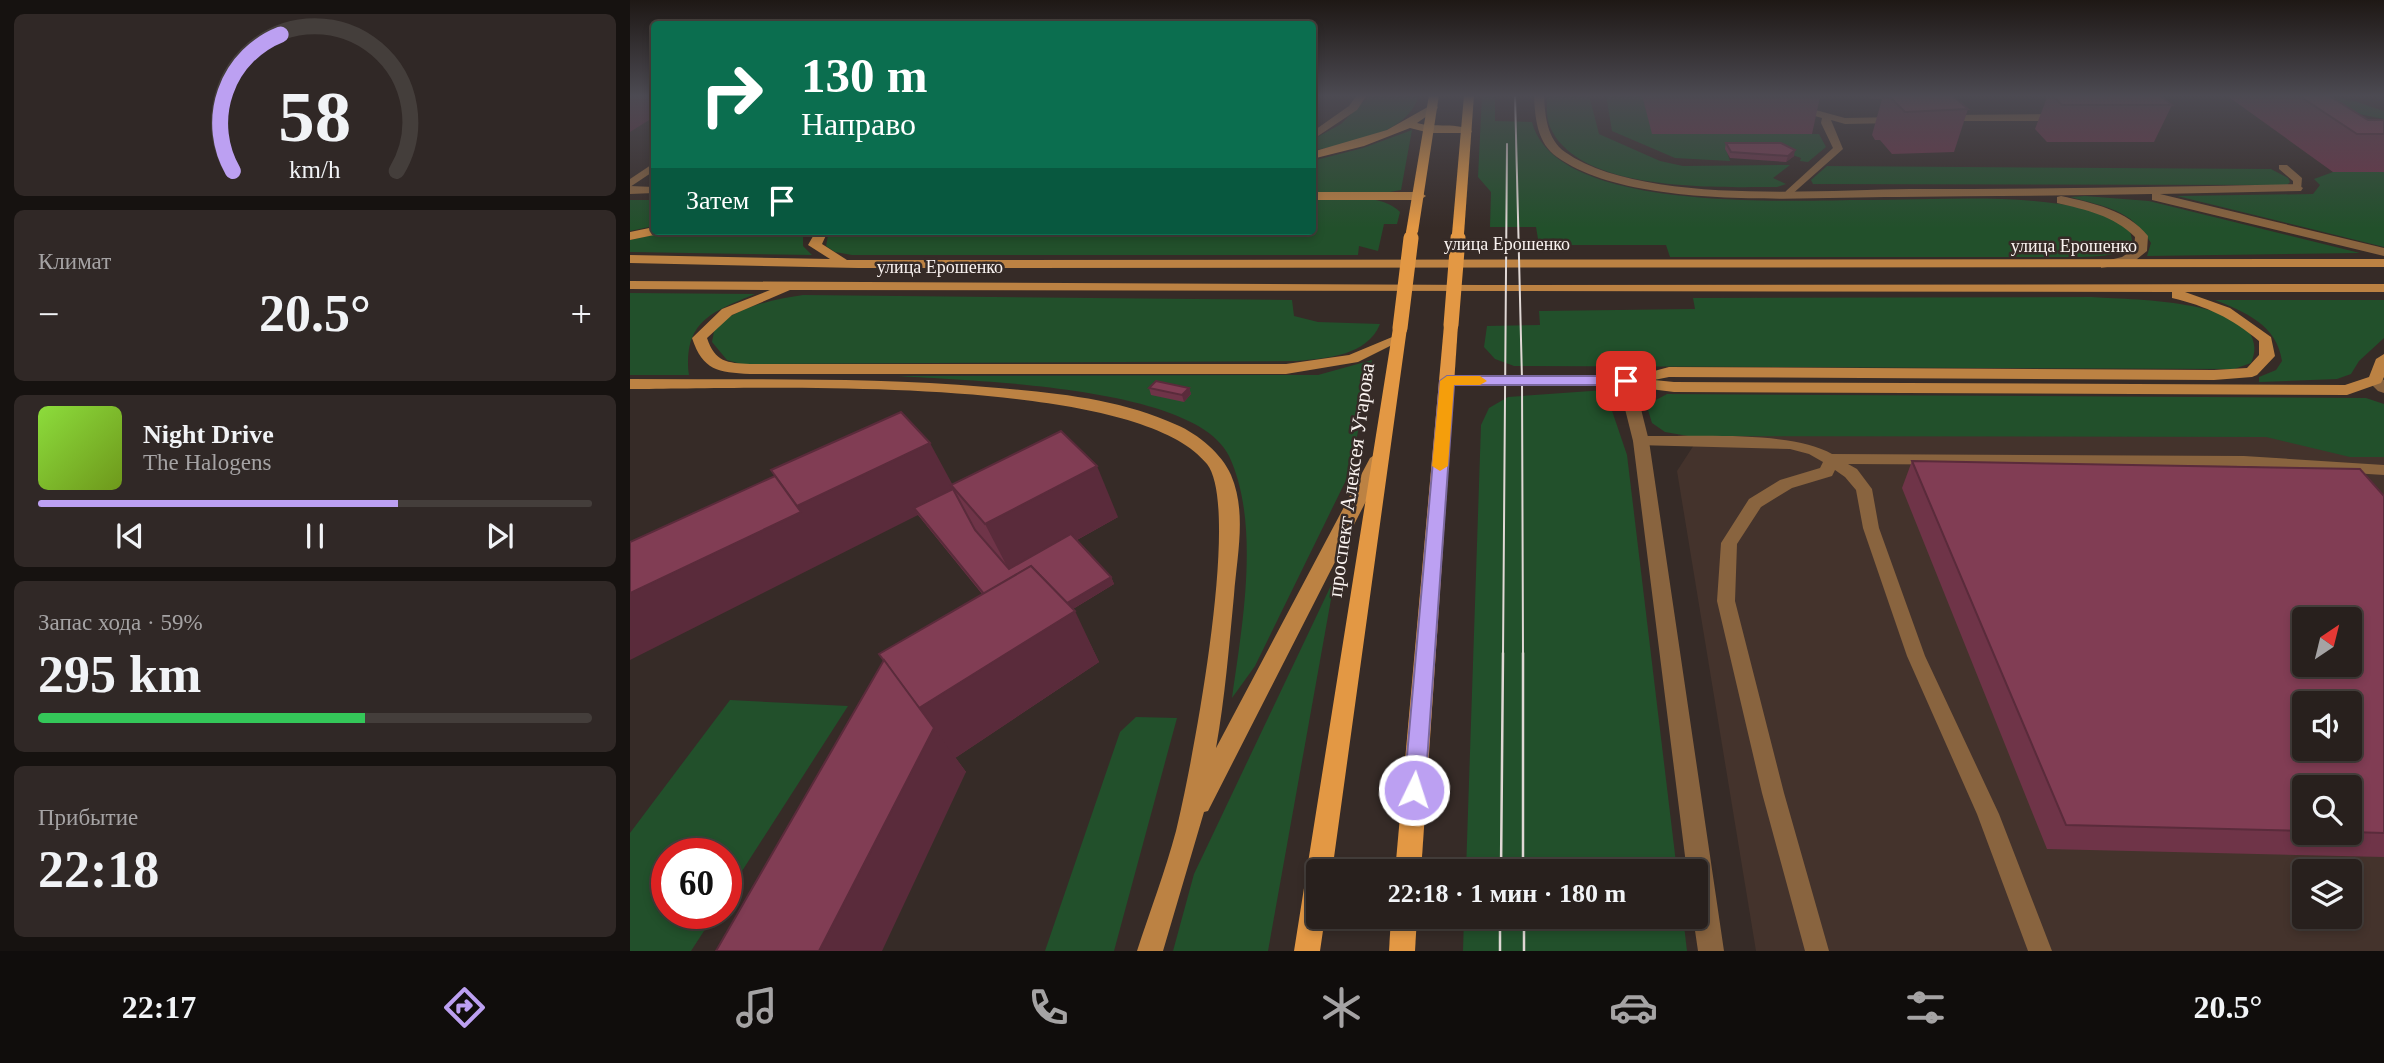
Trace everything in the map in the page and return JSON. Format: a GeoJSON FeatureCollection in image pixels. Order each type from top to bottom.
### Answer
{"type":"FeatureCollection","features":[{"type":"Feature","properties":{"kind":"main road"},"geometry":{"type":"LineString","coordinates":[[1316,155],[1372,139]]}},
{"type":"Feature","properties":{"kind":"main road","name":"проспект Алексея Угарова"},"geometry":{"type":"LineString","coordinates":[[1321,859],[1412,232],[1429,139]]}},
{"type":"Feature","properties":{"kind":"main road"},"geometry":{"type":"LineString","coordinates":[[1409,859],[1466,139]]}},
{"type":"Feature","properties":{"kind":"main road"},"geometry":{"type":"LineString","coordinates":[[1316,196],[1420,196]]}},
{"type":"Feature","properties":{"kind":"main road"},"geometry":{"type":"LineString","coordinates":[[630,236],[651,232]]}},
{"type":"Feature","properties":{"kind":"main road"},"geometry":{"type":"LineString","coordinates":[[820,235],[815,245],[838,260],[858,264]]}},
{"type":"Feature","properties":{"kind":"main road","name":"улица Ерошенко"},"geometry":{"type":"LineString","coordinates":[[630,259],[858,264],[2384,263]]}},
{"type":"Feature","properties":{"kind":"main road","name":"улица Ерошенко"},"geometry":{"type":"LineString","coordinates":[[630,285],[2384,289]]}},
{"type":"Feature","properties":{"kind":"main road"},"geometry":{"type":"LineString","coordinates":[[798,285],[744,303],[713,319],[699,338],[705,356],[712,364],[750,369],[1286,369],[1353,359],[1398,333]]}},
{"type":"Feature","properties":{"kind":"main road"},"geometry":{"type":"LineString","coordinates":[[1626,381],[1668,372],[2214,375],[2252,372],[2267,356],[2266,340],[2242,318],[2213,304],[2181,295],[2123,288]]}},
{"type":"Feature","properties":{"kind":"main road"},"geometry":{"type":"LineString","coordinates":[[1447,381],[1626,381],[1674,387],[2347,390],[2379,384],[2384,359]]}},
{"type":"Feature","properties":{"kind":"main road"},"geometry":{"type":"LineString","coordinates":[[630,384],[897,386],[999,392],[1130,412],[1170,426],[1195,442],[1213,460],[1226,486],[1231,518],[1216,696],[1191,821],[1150,951]]}},
{"type":"Feature","properties":{"kind":"main road"},"geometry":{"type":"LineString","coordinates":[[1191,821],[1382,452]]}},
{"type":"Feature","properties":{"kind":"main road"},"geometry":{"type":"LineString","coordinates":[[1307,951],[1310,929]]}},
{"type":"Feature","properties":{"kind":"main road"},"geometry":{"type":"LineString","coordinates":[[1402,951],[1403,929]]}},
{"type":"Feature","properties":{"kind":"street"},"geometry":{"type":"LineString","coordinates":[[1547,139],[1561,154],[1591,171],[1653,186],[1698,191],[2013,193],[2297,188]]}},
{"type":"Feature","properties":{"kind":"street"},"geometry":{"type":"LineString","coordinates":[[630,191],[651,190]]}},
{"type":"Feature","properties":{"kind":"street"},"geometry":{"type":"LineString","coordinates":[[2132,191],[2384,252]]}},
{"type":"Feature","properties":{"kind":"street"},"geometry":{"type":"LineString","coordinates":[[2013,193],[2088,205],[2114,214],[2131,224],[2142,236],[2140,251],[2127,260],[2102,265]]}},
{"type":"Feature","properties":{"kind":"street"},"geometry":{"type":"LineString","coordinates":[[1626,381],[1641,441],[1711,951]]}},
{"type":"Feature","properties":{"kind":"lane"},"geometry":{"type":"LineString","coordinates":[[1790,193],[1838,149],[1834,139]]}},
{"type":"Feature","properties":{"kind":"lane"},"geometry":{"type":"LineString","coordinates":[[2283,167],[2298,180],[2297,188]]}},
{"type":"Feature","properties":{"kind":"lane"},"geometry":{"type":"LineString","coordinates":[[630,184],[651,168]]}},
{"type":"Feature","properties":{"kind":"lane"},"geometry":{"type":"LineString","coordinates":[[1641,441],[1790,444],[1832,459],[1852,473],[1864,489],[1871,528],[1916,656],[1988,814],[2040,951]]}},
{"type":"Feature","properties":{"kind":"lane"},"geometry":{"type":"LineString","coordinates":[[1832,459],[2244,461],[2384,470]]}},
{"type":"Feature","properties":{"kind":"lane"},"geometry":{"type":"LineString","coordinates":[[1817,951],[1773,793],[1726,601],[1729,543],[1755,503],[1786,484],[1826,472],[1832,459]]}},
{"type":"Feature","properties":{"kind":"shaded area"},"geometry":{"type":"Polygon","coordinates":[[[1705,428],[2263,429],[2384,445],[2384,951],[1756,951],[1677,471],[1705,428]]]}},
{"type":"Feature","properties":{"kind":"green space"},"geometry":{"type":"Polygon","coordinates":[[[1316,139],[1359,140],[1316,150],[1316,139]]]}},
{"type":"Feature","properties":{"kind":"green space"},"geometry":{"type":"Polygon","coordinates":[[[1386,139],[1410,139],[1401,190],[1316,192],[1316,160],[1386,139]]]}},
{"type":"Feature","properties":{"kind":"green space"},"geometry":{"type":"Polygon","coordinates":[[[1480,139],[1542,139],[1550,152],[1583,173],[1628,187],[1679,196],[1733,200],[1977,198],[2061,204],[2094,210],[2115,220],[2130,231],[2133,244],[2115,254],[2081,257],[1670,257],[1666,245],[1539,245],[1536,227],[1490,227],[1491,192],[1478,177],[1480,139]]]}},
{"type":"Feature","properties":{"kind":"green space"},"geometry":{"type":"Polygon","coordinates":[[[1559,139],[1611,139],[1660,161],[1683,166],[1790,165],[1773,178],[1786,184],[1777,187],[1686,185],[1619,175],[1589,164],[1566,149],[1559,139]]]}},
{"type":"Feature","properties":{"kind":"green space"},"geometry":{"type":"Polygon","coordinates":[[[1632,139],[1822,139],[1826,147],[1808,162],[1781,151],[1726,149],[1730,161],[1675,158],[1632,139]]]}},
{"type":"Feature","properties":{"kind":"green space"},"geometry":{"type":"Polygon","coordinates":[[[1827,166],[2271,169],[2288,178],[2290,182],[2287,185],[1813,184],[1811,180],[1827,166]]]}},
{"type":"Feature","properties":{"kind":"green space"},"geometry":{"type":"Polygon","coordinates":[[[2333,172],[2384,172],[2384,247],[2177,196],[2313,194],[2320,185],[2314,179],[2333,172]]]}},
{"type":"Feature","properties":{"kind":"green space"},"geometry":{"type":"Polygon","coordinates":[[[2070,197],[2149,201],[2360,253],[2147,256],[2151,243],[2135,223],[2116,211],[2070,197]]]}},
{"type":"Feature","properties":{"kind":"green space"},"geometry":{"type":"Polygon","coordinates":[[[1316,199],[1371,199],[1392,206],[1400,212],[1397,224],[1384,224],[1378,251],[1359,246],[1358,255],[852,255],[835,252],[826,246],[828,235],[1316,235],[1316,199]]]}},
{"type":"Feature","properties":{"kind":"green space"},"geometry":{"type":"Polygon","coordinates":[[[630,200],[651,200],[651,227],[630,231],[630,200]]]}},
{"type":"Feature","properties":{"kind":"green space"},"geometry":{"type":"Polygon","coordinates":[[[653,235],[804,235],[803,246],[812,255],[630,252],[630,240],[653,235]]]}},
{"type":"Feature","properties":{"kind":"green space"},"geometry":{"type":"Polygon","coordinates":[[[630,293],[755,294],[714,313],[696,330],[688,357],[689,375],[630,375],[630,293]]]}},
{"type":"Feature","properties":{"kind":"green space"},"geometry":{"type":"Polygon","coordinates":[[[803,295],[1292,300],[1294,316],[1318,322],[1380,324],[1374,335],[1356,349],[1333,356],[1297,361],[741,364],[727,360],[712,342],[715,326],[736,313],[768,302],[803,295]]]}},
{"type":"Feature","properties":{"kind":"green space"},"geometry":{"type":"Polygon","coordinates":[[[2092,297],[2166,302],[2222,314],[2243,326],[2254,342],[2251,363],[2234,369],[1514,366],[1495,359],[1484,347],[1487,326],[1540,325],[1539,311],[1695,309],[1693,298],[2092,297]]]}},
{"type":"Feature","properties":{"kind":"green space"},"geometry":{"type":"Polygon","coordinates":[[[2215,300],[2384,300],[2384,338],[2359,361],[2351,374],[2337,379],[2259,382],[2259,377],[2276,370],[2282,361],[2274,338],[2258,321],[2215,300]]]}},
{"type":"Feature","properties":{"kind":"green space"},"geometry":{"type":"Polygon","coordinates":[[[1372,360],[1350,472],[1255,666],[1232,698],[1244,608],[1247,543],[1239,483],[1229,456],[1208,432],[1173,414],[1078,391],[897,376],[1318,375],[1372,360]]]}},
{"type":"Feature","properties":{"kind":"green space"},"geometry":{"type":"Polygon","coordinates":[[[1605,390],[1627,455],[1676,859],[1466,859],[1481,425],[1489,408],[1508,397],[1605,390]]]}},
{"type":"Feature","properties":{"kind":"green space"},"geometry":{"type":"Polygon","coordinates":[[[1667,394],[2366,398],[2384,404],[2384,457],[2350,457],[2266,437],[1688,436],[1665,432],[1652,423],[1648,410],[1654,401],[1667,394]]]}},
{"type":"Feature","properties":{"kind":"green space"},"geometry":{"type":"Polygon","coordinates":[[[1335,577],[1268,951],[1173,951],[1194,874],[1335,577]]]}},
{"type":"Feature","properties":{"kind":"green space"},"geometry":{"type":"Polygon","coordinates":[[[730,700],[848,706],[742,871],[742,838],[651,838],[651,929],[705,929],[691,951],[630,951],[630,833],[730,700]]]}},
{"type":"Feature","properties":{"kind":"green space"},"geometry":{"type":"Polygon","coordinates":[[[1136,717],[1177,718],[1114,951],[1045,951],[1120,732],[1136,717]]]}},
{"type":"Feature","properties":{"kind":"green space"},"geometry":{"type":"Polygon","coordinates":[[[1464,929],[1684,929],[1687,951],[1463,951],[1464,929]]]}},
{"type":"Feature","properties":{"kind":"building"},"geometry":{"type":"Polygon","coordinates":[[[1726,143],[1781,143],[1795,150],[1788,156],[1731,152],[1726,143]]]}},
{"type":"Feature","properties":{"kind":"building"},"geometry":{"type":"Polygon","coordinates":[[[1156,381],[1189,388],[1182,395],[1149,388],[1156,381]]]}},
{"type":"Feature","properties":{"kind":"building"},"geometry":{"type":"Polygon","coordinates":[[[901,412],[930,443],[797,506],[771,470],[901,412]]]}},
{"type":"Feature","properties":{"kind":"building"},"geometry":{"type":"Polygon","coordinates":[[[1061,431],[1097,466],[985,524],[951,485],[1061,431]]]}},
{"type":"Feature","properties":{"kind":"building"},"geometry":{"type":"Polygon","coordinates":[[[1912,461],[2360,469],[2384,496],[2384,833],[2362,832],[2362,775],[2292,775],[2292,831],[2066,825],[1912,461]]]}},
{"type":"Feature","properties":{"kind":"building"},"geometry":{"type":"Polygon","coordinates":[[[775,476],[801,512],[630,593],[630,542],[775,476]]]}},
{"type":"Feature","properties":{"kind":"building"},"geometry":{"type":"Polygon","coordinates":[[[953,489],[975,530],[1009,569],[1071,534],[1111,577],[1067,603],[1031,566],[984,594],[914,508],[953,489]]]}},
{"type":"Feature","properties":{"kind":"building"},"geometry":{"type":"Polygon","coordinates":[[[1031,566],[1075,611],[919,708],[879,654],[1031,566]]]}},
{"type":"Feature","properties":{"kind":"building"},"geometry":{"type":"Polygon","coordinates":[[[884,660],[934,728],[819,951],[716,951],[729,929],[742,929],[742,906],[884,660]]]}},
{"type":"Feature","properties":{"kind":"tram line"},"geometry":{"type":"LineString","coordinates":[[1516,139],[1522,380],[1523,655]]}},
{"type":"Feature","properties":{"kind":"tram line"},"geometry":{"type":"LineString","coordinates":[[1503,655],[1507,144]]}},
{"type":"Feature","properties":{"kind":"tram line"},"geometry":{"type":"LineString","coordinates":[[1501,859],[1503,653]]}},
{"type":"Feature","properties":{"kind":"tram line"},"geometry":{"type":"LineString","coordinates":[[1523,655],[1523,859]]}},
{"type":"Feature","properties":{"kind":"tram line"},"geometry":{"type":"LineString","coordinates":[[1500,929],[1500,951]]}},
{"type":"Feature","properties":{"kind":"tram line"},"geometry":{"type":"LineString","coordinates":[[1524,929],[1524,951]]}},
{"type":"Feature","properties":{"kind":"slow traffic"},"geometry":{"type":"LineString","coordinates":[[1440,466],[1447,381],[1480,381]]}},
{"type":"Feature","properties":{"kind":"route"},"geometry":{"type":"LineString","coordinates":[[1414,790],[1447,381],[1626,381]]}}]}
